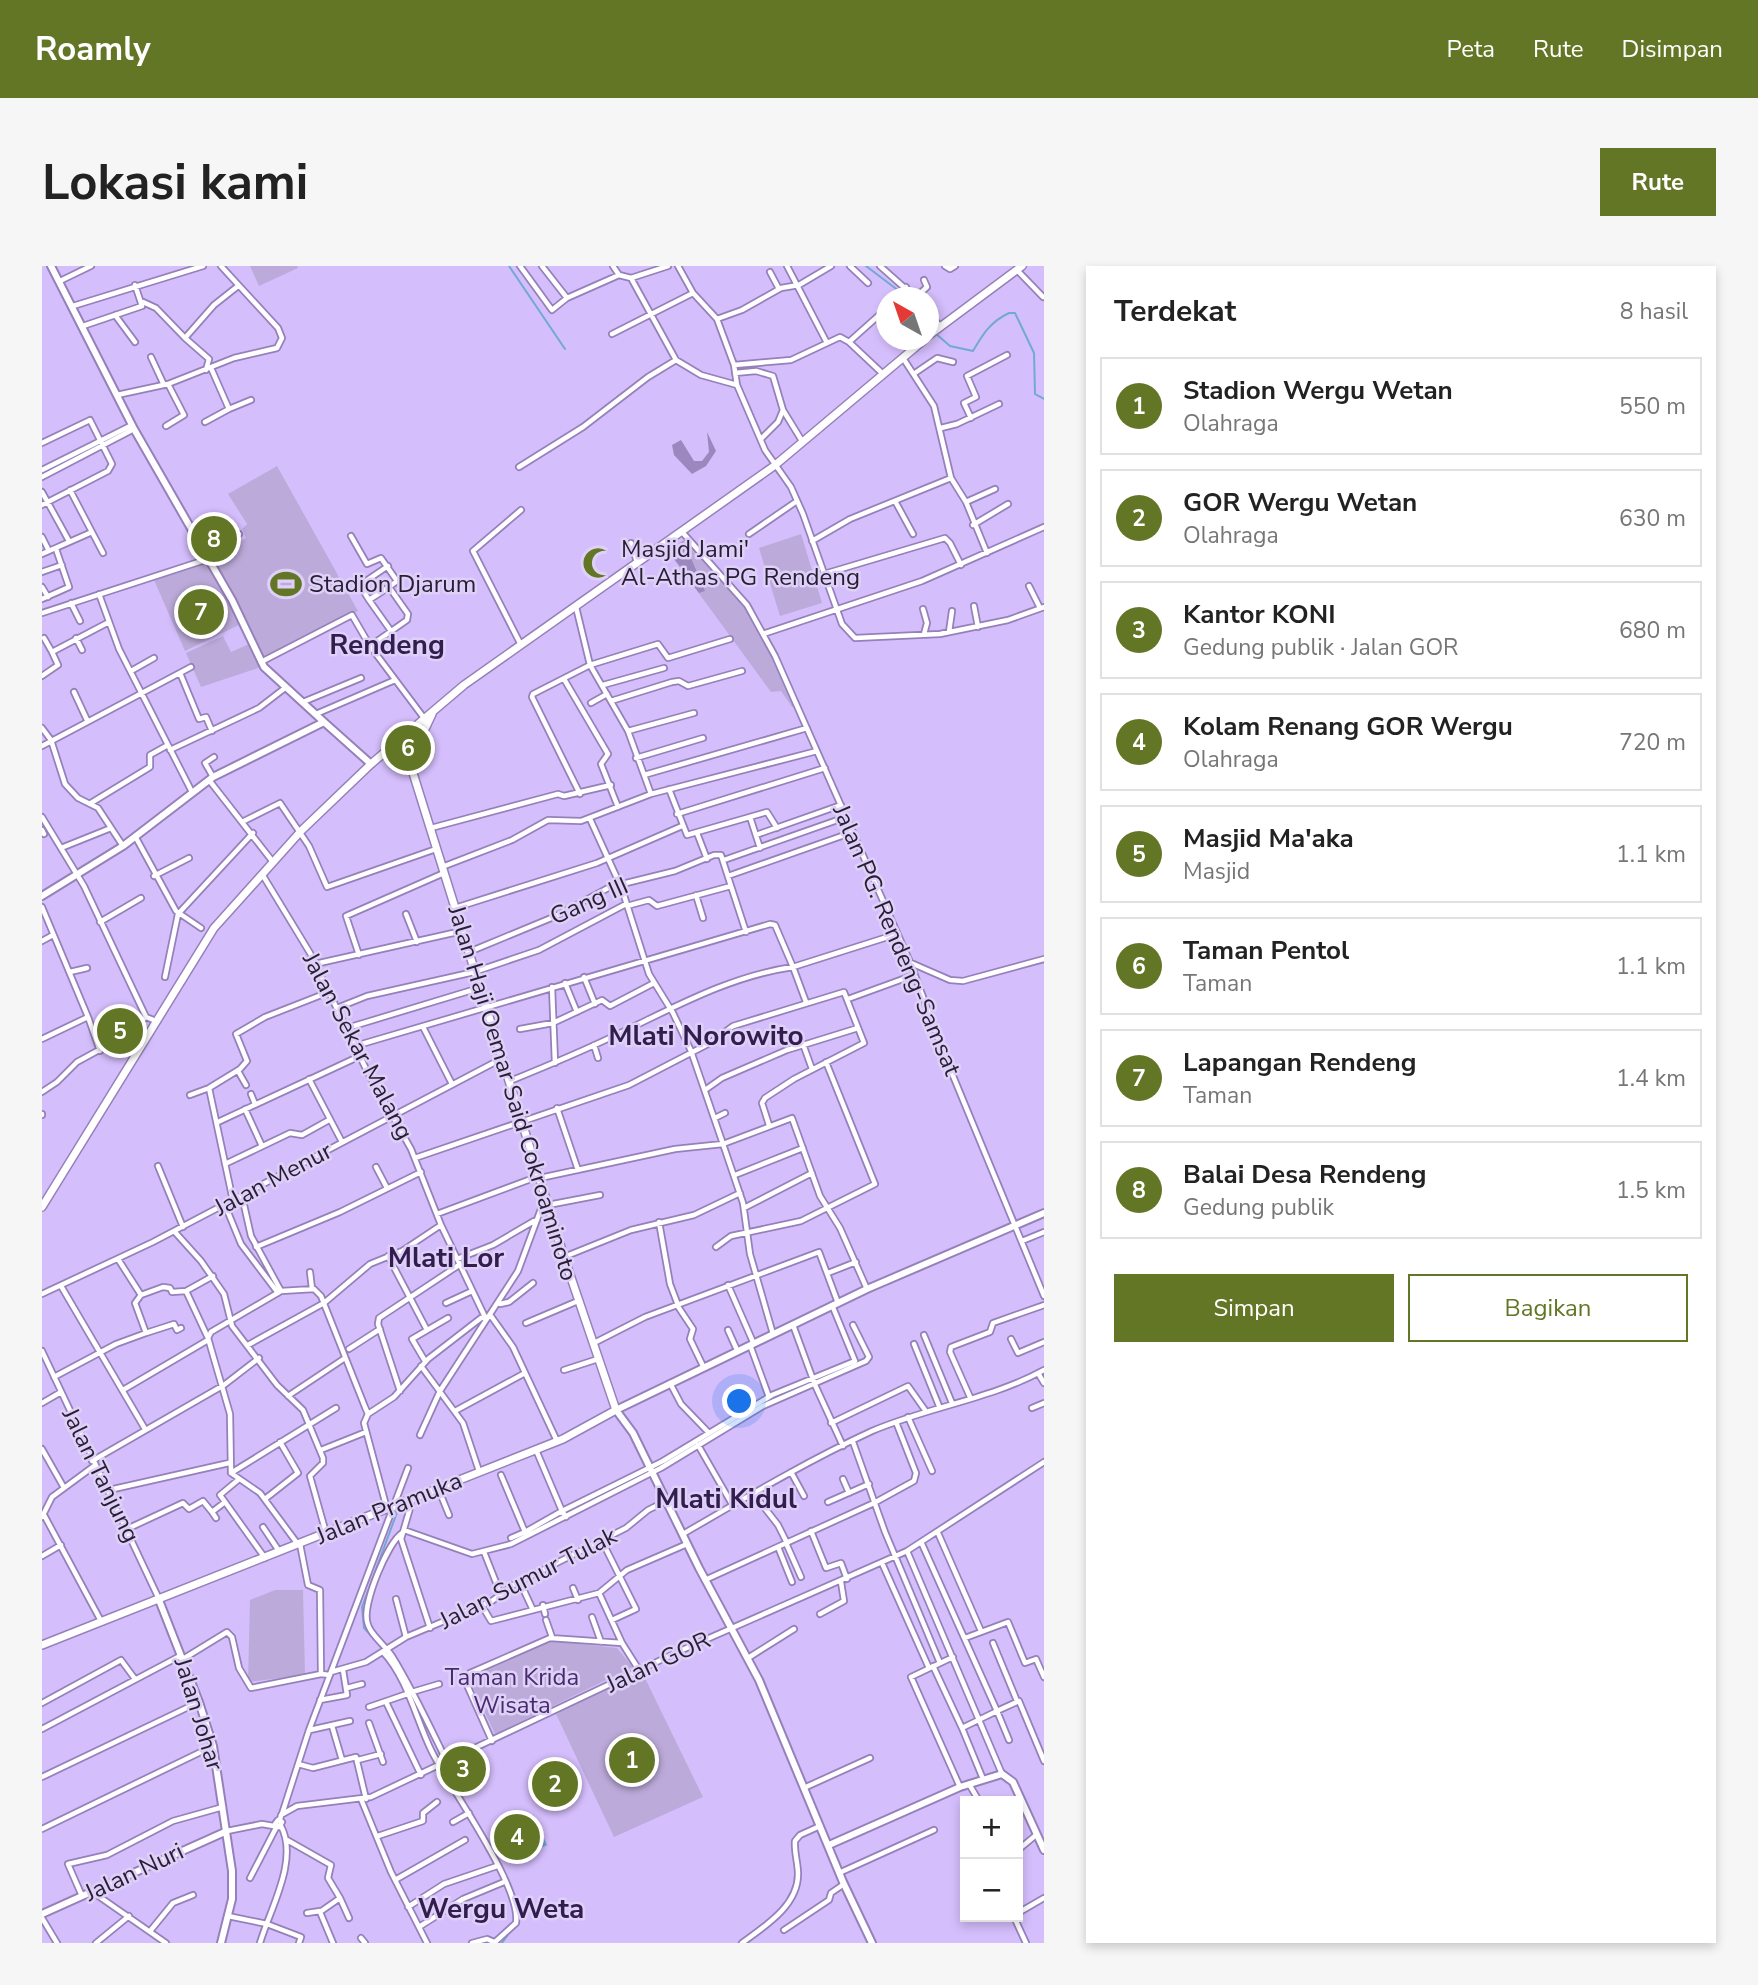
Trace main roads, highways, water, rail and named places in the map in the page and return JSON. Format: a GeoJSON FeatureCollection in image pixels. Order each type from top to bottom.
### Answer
{"type":"FeatureCollection","features":[{"type":"Feature","properties":{"kind":"main road"},"geometry":{"type":"LineString","coordinates":[[939,327],[1020,268]]}},
{"type":"Feature","properties":{"kind":"main road"},"geometry":{"type":"LineString","coordinates":[[42,1207],[214,928],[301,831],[371,764],[434,710],[520,643],[683,533],[775,466],[912,350]]}},
{"type":"Feature","properties":{"kind":"main road"},"geometry":{"type":"LineString","coordinates":[[413,773],[418,744],[434,710]]}},
{"type":"Feature","properties":{"kind":"main road"},"geometry":{"type":"LineString","coordinates":[[394,745],[413,773]]}},
{"type":"Feature","properties":{"kind":"main road","name":"Jalan Haji Oemar Said Cokroaminoto"},"geometry":{"type":"LineString","coordinates":[[413,773],[485,1010],[523,1120],[546,1202],[615,1408]]}},
{"type":"Feature","properties":{"kind":"main road","name":"Jalan Pramuka"},"geometry":{"type":"LineString","coordinates":[[42,1645],[390,1510],[413,1497],[556,1441],[615,1408]]}},
{"type":"Feature","properties":{"kind":"water"},"geometry":{"type":"Polygon","coordinates":[[[533,1815],[547,1845],[535,1851],[520,1820],[533,1815]]]}},
{"type":"Feature","properties":{"kind":"waterway"},"geometry":{"type":"LineString","coordinates":[[509,266],[565,349]]}},
{"type":"Feature","properties":{"kind":"waterway"},"geometry":{"type":"LineString","coordinates":[[866,266],[894,287]]}},
{"type":"Feature","properties":{"kind":"waterway"},"geometry":{"type":"LineString","coordinates":[[939,336],[950,346],[973,351],[992,324],[1009,313],[1015,313],[1034,353],[1035,394],[1044,399]]}},
{"type":"Feature","properties":{"kind":"waterway"},"geometry":{"type":"LineString","coordinates":[[383,1648],[364,1628],[362,1607],[399,1507]]}},
{"type":"Feature","properties":{"kind":"waterway"},"geometry":{"type":"LineString","coordinates":[[502,1943],[512,1929]]}},
{"type":"Feature","properties":{"kind":"place","name":"Balai Desa Rendeng"},"geometry":{"type":"Point","coordinates":[214,539]}},
{"type":"Feature","properties":{"kind":"place","name":"Masjid Jami' Al-Athas PG Rendeng"},"geometry":{"type":"Point","coordinates":[598,563]}},
{"type":"Feature","properties":{"kind":"place","name":"Stadion Djarum"},"geometry":{"type":"Point","coordinates":[286,584]}},
{"type":"Feature","properties":{"kind":"place","name":"Lapangan Rendeng"},"geometry":{"type":"Point","coordinates":[201,612]}},
{"type":"Feature","properties":{"kind":"place","name":"Taman Pentol"},"geometry":{"type":"Point","coordinates":[408,748]}},
{"type":"Feature","properties":{"kind":"place","name":"Masjid Ma'aka"},"geometry":{"type":"Point","coordinates":[120,1031]}},
{"type":"Feature","properties":{"kind":"place","name":"Stadion Wergu Wetan"},"geometry":{"type":"Point","coordinates":[632,1760]}},
{"type":"Feature","properties":{"kind":"place","name":"Kantor KONI"},"geometry":{"type":"Point","coordinates":[463,1769]}},
{"type":"Feature","properties":{"kind":"place","name":"GOR Wergu Wetan"},"geometry":{"type":"Point","coordinates":[555,1784]}},
{"type":"Feature","properties":{"kind":"place","name":"Kolam Renang GOR Wergu"},"geometry":{"type":"Point","coordinates":[517,1837]}},
{"type":"Feature","properties":{"kind":"district","name":"Rendeng"},"geometry":{"type":"Point","coordinates":[387,645]}},
{"type":"Feature","properties":{"kind":"district","name":"Mlati Norowito"},"geometry":{"type":"Point","coordinates":[706,1036]}},
{"type":"Feature","properties":{"kind":"district","name":"Mlati Lor"},"geometry":{"type":"Point","coordinates":[446,1258]}},
{"type":"Feature","properties":{"kind":"district","name":"Mlati Kidul"},"geometry":{"type":"Point","coordinates":[726,1499]}},
{"type":"Feature","properties":{"kind":"district","name":"Wergu Weta"},"geometry":{"type":"Point","coordinates":[501,1909]}},
{"type":"Feature","properties":{"kind":"park label","name":"Taman Krida Wisata"},"geometry":{"type":"Point","coordinates":[512,1691]}}]}
